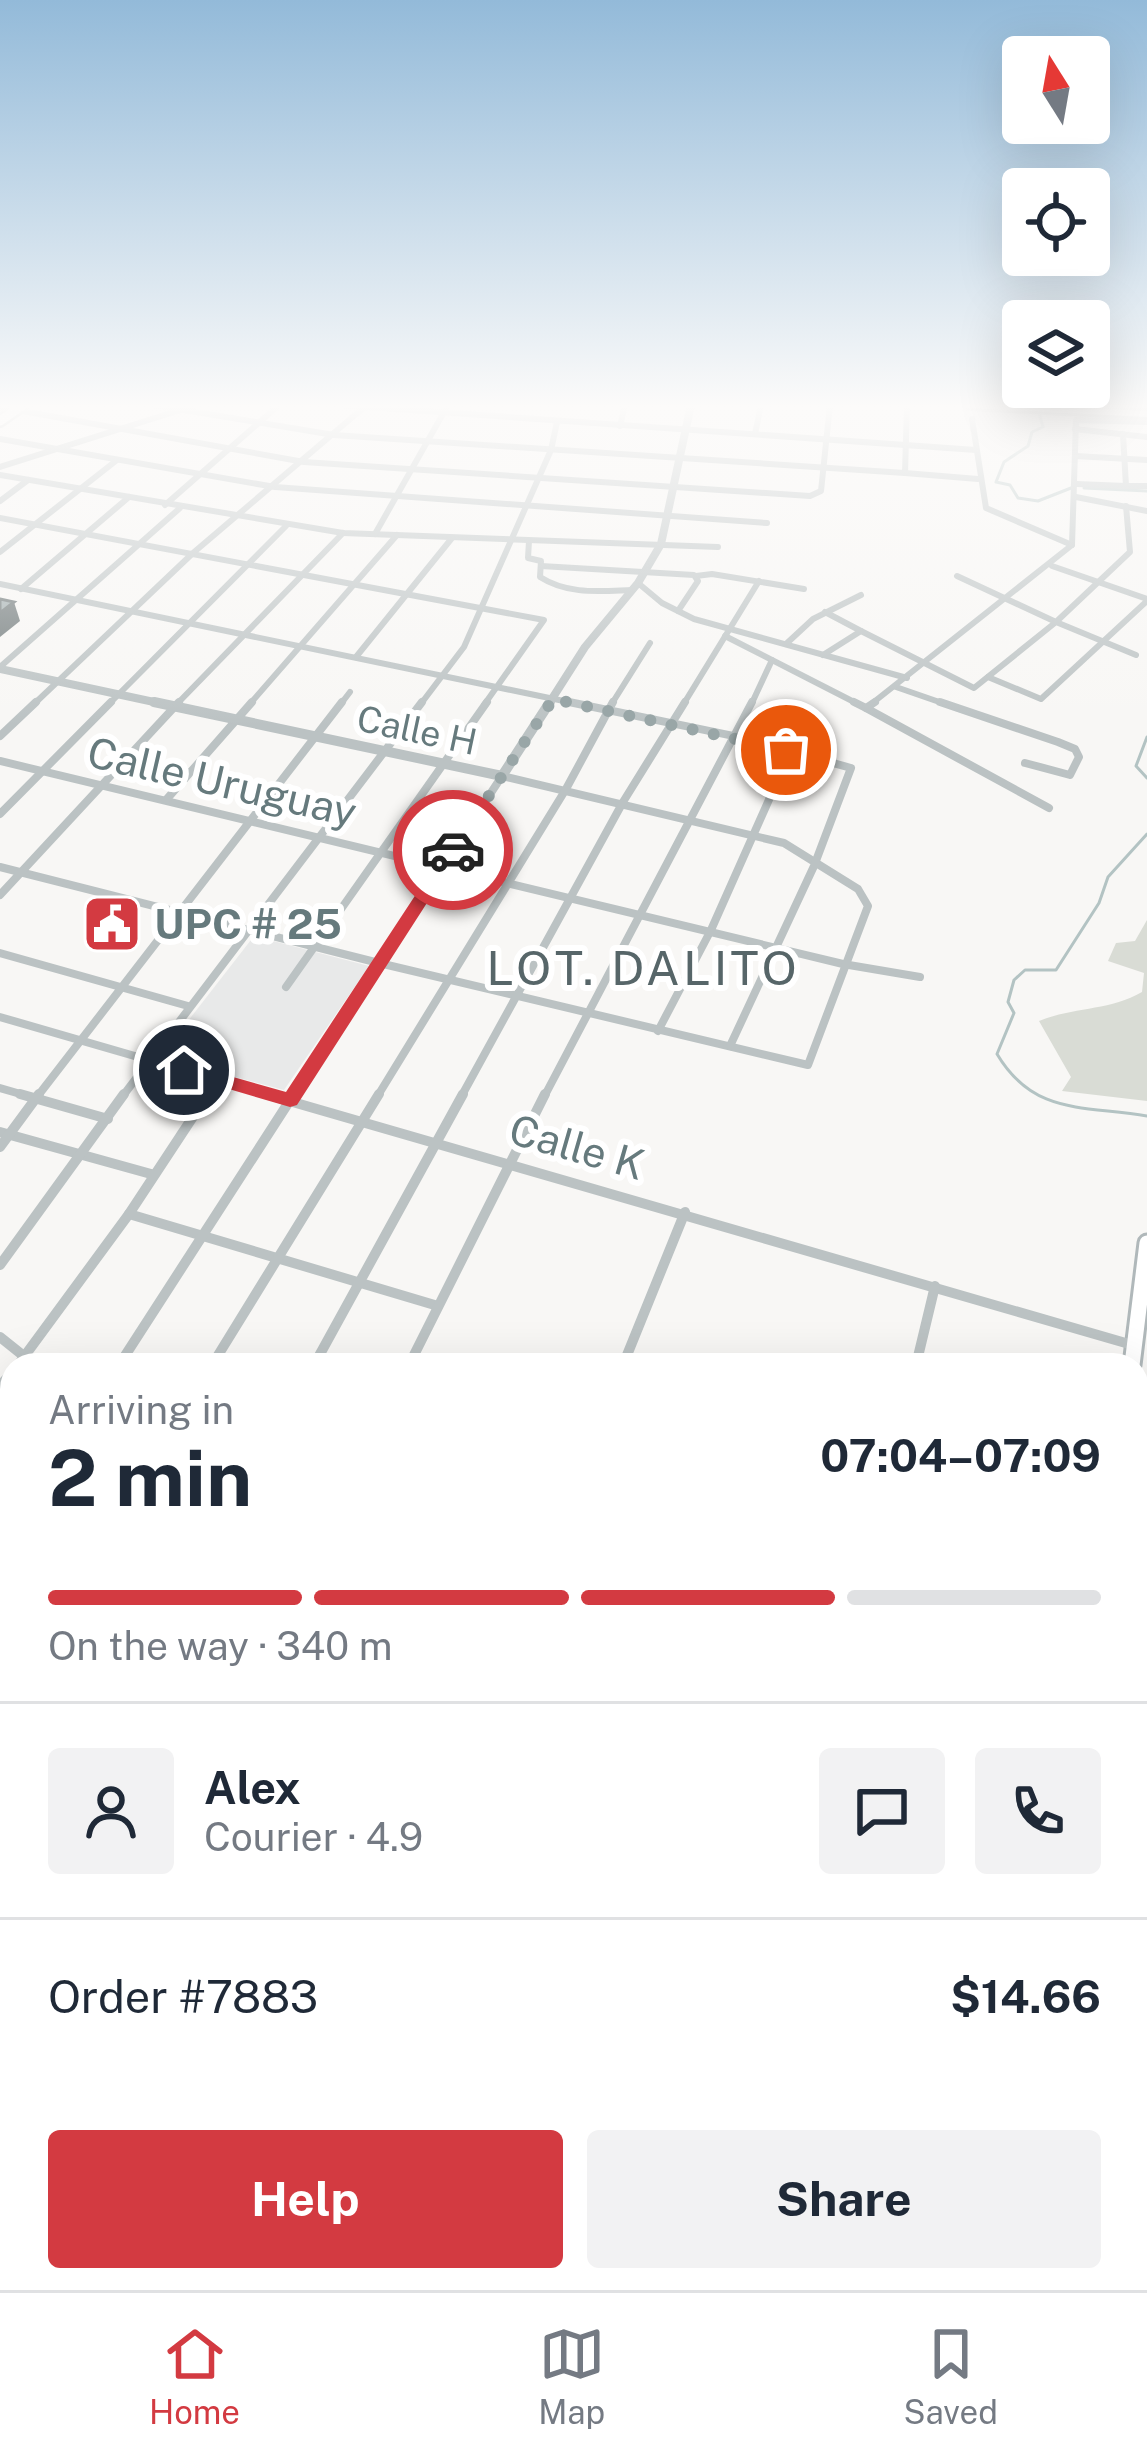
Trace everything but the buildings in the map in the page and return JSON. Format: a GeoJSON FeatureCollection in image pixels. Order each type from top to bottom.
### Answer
{"type":"FeatureCollection","features":[{"type":"Feature","properties":{"kind":"main road"},"geometry":{"type":"LineString","coordinates":[[1135,1353],[1147,1244]]}},
{"type":"Feature","properties":{"kind":"street"},"geometry":{"type":"LineString","coordinates":[[0,552],[51,512]]}},
{"type":"Feature","properties":{"kind":"street"},"geometry":{"type":"LineString","coordinates":[[21,589],[110,512]]}},
{"type":"Feature","properties":{"kind":"street"},"geometry":{"type":"LineString","coordinates":[[0,668],[175,512]]}},
{"type":"Feature","properties":{"kind":"street"},"geometry":{"type":"LineString","coordinates":[[200,512],[343,533],[718,547]]}},
{"type":"Feature","properties":{"kind":"street"},"geometry":{"type":"LineString","coordinates":[[0,736],[193,554],[245,512]]}},
{"type":"Feature","properties":{"kind":"street"},"geometry":{"type":"LineString","coordinates":[[375,534],[388,512]]}},
{"type":"Feature","properties":{"kind":"street"},"geometry":{"type":"LineString","coordinates":[[0,1264],[188,1006],[464,647],[522,512]]}},
{"type":"Feature","properties":{"kind":"street"},"geometry":{"type":"LineString","coordinates":[[602,512],[767,523]]}},
{"type":"Feature","properties":{"kind":"street"},"geometry":{"type":"LineString","coordinates":[[127,1353],[585,647],[647,570],[661,544],[669,512]]}},
{"type":"Feature","properties":{"kind":"street"},"geometry":{"type":"LineString","coordinates":[[989,512],[1072,545]]}},
{"type":"Feature","properties":{"kind":"street"},"geometry":{"type":"LineString","coordinates":[[866,708],[1052,566],[1072,545],[1075,512]]}},
{"type":"Feature","properties":{"kind":"street"},"geometry":{"type":"LineString","coordinates":[[825,612],[972,687],[1056,622],[1130,552],[1127,512]]}},
{"type":"Feature","properties":{"kind":"street"},"geometry":{"type":"LineString","coordinates":[[0,518],[542,618],[544,623],[286,987]]}},
{"type":"Feature","properties":{"kind":"street"},"geometry":{"type":"LineString","coordinates":[[0,814],[286,526]]}},
{"type":"Feature","properties":{"kind":"street"},"geometry":{"type":"LineString","coordinates":[[0,895],[242,634],[343,533]]}},
{"type":"Feature","properties":{"kind":"street"},"geometry":{"type":"LineString","coordinates":[[166,800],[398,535]]}},
{"type":"Feature","properties":{"kind":"street"},"geometry":{"type":"LineString","coordinates":[[356,658],[452,538]]}},
{"type":"Feature","properties":{"kind":"street"},"geometry":{"type":"LineString","coordinates":[[529,541],[528,558],[541,561],[541,578],[562,589],[635,587],[727,632],[1049,808]]}},
{"type":"Feature","properties":{"kind":"street"},"geometry":{"type":"LineString","coordinates":[[542,566],[647,570],[804,589]]}},
{"type":"Feature","properties":{"kind":"street"},"geometry":{"type":"LineString","coordinates":[[988,677],[1041,699],[1147,600],[1052,566]]}},
{"type":"Feature","properties":{"kind":"street"},"geometry":{"type":"LineString","coordinates":[[678,611],[698,581],[696,576]]}},
{"type":"Feature","properties":{"kind":"street"},"geometry":{"type":"LineString","coordinates":[[957,576],[1136,655]]}},
{"type":"Feature","properties":{"kind":"street"},"geometry":{"type":"LineString","coordinates":[[320,1353],[623,802],[759,581]]}},
{"type":"Feature","properties":{"kind":"street"},"geometry":{"type":"LineString","coordinates":[[0,584],[736,737],[851,768],[814,866],[730,1046]]}},
{"type":"Feature","properties":{"kind":"street"},"geometry":{"type":"LineString","coordinates":[[786,644],[825,612],[861,595]]}},
{"type":"Feature","properties":{"kind":"street"},"geometry":{"type":"LineString","coordinates":[[727,632],[908,678]]}},
{"type":"Feature","properties":{"kind":"street"},"geometry":{"type":"LineString","coordinates":[[823,655],[861,632]]}},
{"type":"Feature","properties":{"kind":"street"},"geometry":{"type":"LineString","coordinates":[[219,1353],[566,789],[650,643]]}},
{"type":"Feature","properties":{"kind":"street"},"geometry":{"type":"LineString","coordinates":[[415,1353],[585,1015],[736,737],[772,660]]}},
{"type":"Feature","properties":{"kind":"street","name":"Calle H"},"geometry":{"type":"LineString","coordinates":[[0,668],[566,789],[756,835],[801,851],[814,866],[858,889],[868,906],[843,964]]}},
{"type":"Feature","properties":{"kind":"street"},"geometry":{"type":"LineString","coordinates":[[896,687],[1058,742],[1075,749],[1079,761],[1066,775],[1025,764]]}},
{"type":"Feature","properties":{"kind":"street"},"geometry":{"type":"LineString","coordinates":[[0,1147],[5,1133],[350,692]]}},
{"type":"Feature","properties":{"kind":"street"},"geometry":{"type":"LineString","coordinates":[[658,1031],[756,835],[788,757],[786,750]]}},
{"type":"Feature","properties":{"kind":"street","name":"Calle Uruguay"},"geometry":{"type":"LineString","coordinates":[[0,761],[843,964],[920,977]]}},
{"type":"Feature","properties":{"kind":"street"},"geometry":{"type":"LineString","coordinates":[[0,866],[585,1015],[808,1065],[843,964]]}},
{"type":"Feature","properties":{"kind":"street"},"geometry":{"type":"LineString","coordinates":[[0,953],[188,1006]]}},
{"type":"Feature","properties":{"kind":"street","name":"Calle K"},"geometry":{"type":"LineString","coordinates":[[0,1017],[1136,1346]]}},
{"type":"Feature","properties":{"kind":"street"},"geometry":{"type":"LineString","coordinates":[[27,1353],[129,1214],[218,1078]]}},
{"type":"Feature","properties":{"kind":"street"},"geometry":{"type":"LineString","coordinates":[[0,1088],[108,1119]]}},
{"type":"Feature","properties":{"kind":"street"},"geometry":{"type":"LineString","coordinates":[[5,1133],[151,1174]]}},
{"type":"Feature","properties":{"kind":"street"},"geometry":{"type":"LineString","coordinates":[[627,1353],[685,1213]]}},
{"type":"Feature","properties":{"kind":"street"},"geometry":{"type":"LineString","coordinates":[[129,1214],[438,1306]]}},
{"type":"Feature","properties":{"kind":"street"},"geometry":{"type":"LineString","coordinates":[[919,1353],[935,1286]]}},
{"type":"Feature","properties":{"kind":"shaded area"},"geometry":{"type":"Polygon","coordinates":[[[1147,920],[1147,1101],[1062,1091],[1071,1077],[1039,1021],[1117,1003],[1142,992],[1144,973],[1108,961],[1116,943],[1135,941],[1147,920]]]}},
{"type":"Feature","properties":{"kind":"shaded area"},"geometry":{"type":"Polygon","coordinates":[[[254,936],[369,966],[284,1090],[160,1057],[254,936]]]}},
{"type":"Feature","properties":{"kind":"waterway"},"geometry":{"type":"LineString","coordinates":[[1147,737],[1136,766],[1147,778]]}},
{"type":"Feature","properties":{"kind":"waterway"},"geometry":{"type":"LineString","coordinates":[[1147,834],[1108,877],[1099,903],[1056,970],[1025,970],[1014,980],[1008,1002],[1014,1013],[997,1054],[1011,1074],[1044,1098],[1147,1116]]}},
{"type":"Feature","properties":{"kind":"way so far"},"geometry":{"type":"LineString","coordinates":[[453,850],[553,699],[786,750]]}},
{"type":"Feature","properties":{"kind":"place","name":"UPC # 25"},"geometry":{"type":"Point","coordinates":[112,924]}},
{"type":"Feature","properties":{"kind":"district","name":"LOT. DALITO"},"geometry":{"type":"Point","coordinates":[643,968]}},
{"type":"Feature","properties":{"kind":"route"},"geometry":{"type":"LineString","coordinates":[[184,1070],[290,1100],[453,850]]}}]}
